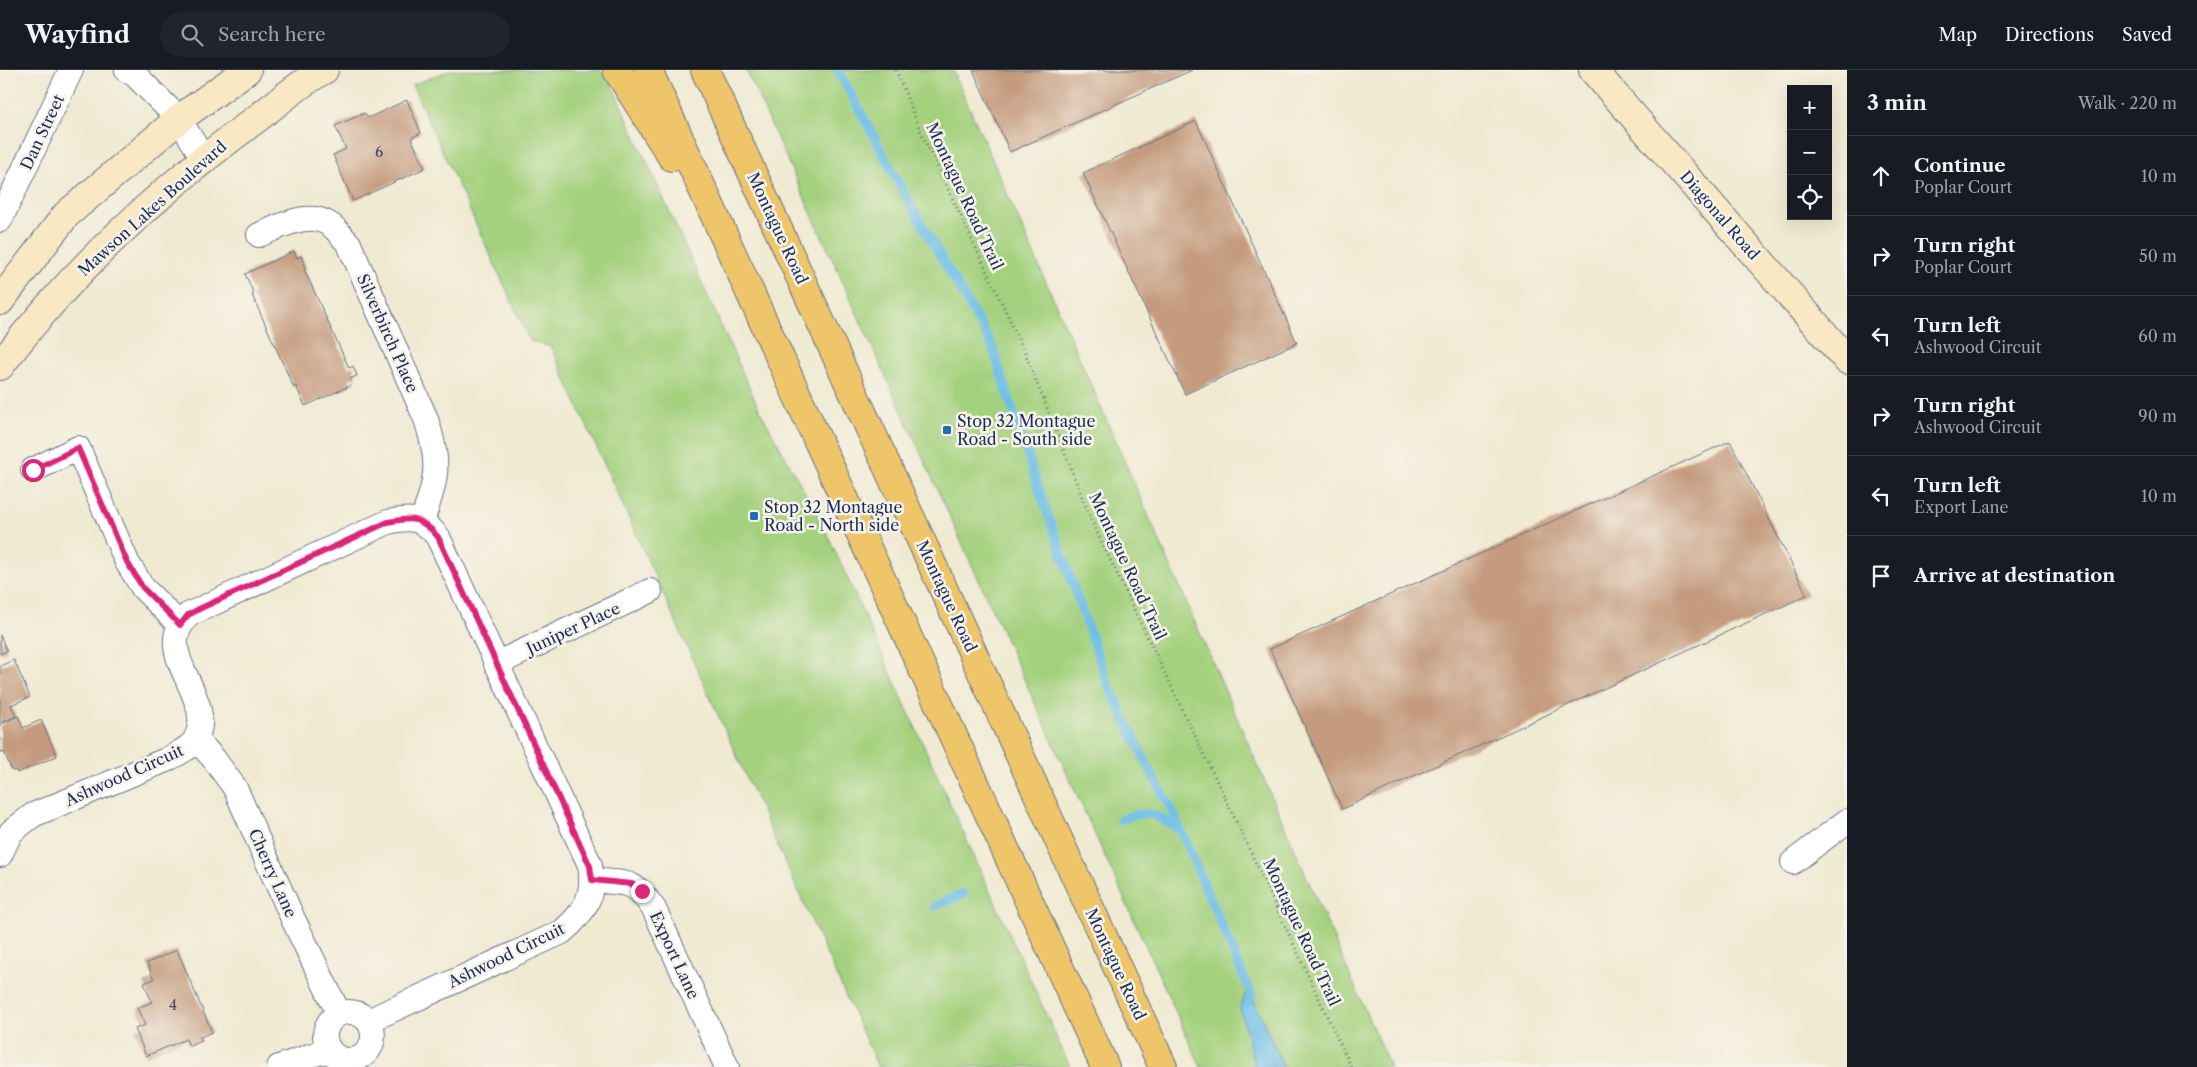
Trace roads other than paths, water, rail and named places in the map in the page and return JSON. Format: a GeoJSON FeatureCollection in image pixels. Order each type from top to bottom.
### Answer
{"type":"FeatureCollection","features":[{"type":"Feature","properties":{"kind":"main road"},"geometry":{"type":"LineString","coordinates":[[617,70],[729,248]]}},
{"type":"Feature","properties":{"kind":"main road"},"geometry":{"type":"LineString","coordinates":[[648,70],[1105,1067]]}},
{"type":"Feature","properties":{"kind":"main road","name":"Montague Road"},"geometry":{"type":"LineString","coordinates":[[706,70],[1163,1067]]}},
{"type":"Feature","properties":{"kind":"street","name":"Dan Street"},"geometry":{"type":"LineString","coordinates":[[0,220],[71,70]]}},
{"type":"Feature","properties":{"kind":"street"},"geometry":{"type":"LineString","coordinates":[[127,70],[135,75],[180,119],[203,158]]}},
{"type":"Feature","properties":{"kind":"street"},"geometry":{"type":"LineString","coordinates":[[0,301],[66,216],[180,119],[247,70]]}},
{"type":"Feature","properties":{"kind":"street","name":"Mawson Lakes Boulevard"},"geometry":{"type":"LineString","coordinates":[[0,366],[33,322],[98,254],[203,158],[324,70]]}},
{"type":"Feature","properties":{"kind":"street","name":"Diagonal Road"},"geometry":{"type":"LineString","coordinates":[[1593,70],[1847,360]]}},
{"type":"Feature","properties":{"kind":"street","name":"Silverbirch Place"},"geometry":{"type":"LineString","coordinates":[[259,235],[296,220],[314,219],[332,226],[349,244],[426,419],[435,446],[437,465],[434,486],[422,522]]}},
{"type":"Feature","properties":{"kind":"street"},"geometry":{"type":"LineString","coordinates":[[33,470],[78,448],[127,562],[143,588],[180,625],[188,615],[201,608],[388,522],[404,518],[422,522]]}},
{"type":"Feature","properties":{"kind":"street","name":"Ashwood Circuit"},"geometry":{"type":"LineString","coordinates":[[368,1021],[562,932],[579,917],[589,900],[592,880],[590,866],[438,537],[422,522]]}},
{"type":"Feature","properties":{"kind":"street","name":"Juniper Place"},"geometry":{"type":"LineString","coordinates":[[496,664],[650,591]]}},
{"type":"Feature","properties":{"kind":"street","name":"Ashwood Circuit"},"geometry":{"type":"LineString","coordinates":[[0,855],[11,832],[33,815],[166,760],[186,749],[196,739],[201,725],[200,713],[178,654],[176,639],[180,625]]}},
{"type":"Feature","properties":{"kind":"street","name":"Cherry Lane"},"geometry":{"type":"LineString","coordinates":[[196,739],[214,759],[235,788],[293,919],[339,1014]]}},
{"type":"Feature","properties":{"kind":"street"},"geometry":{"type":"LineString","coordinates":[[1793,862],[1847,821]]}},
{"type":"Feature","properties":{"kind":"street","name":"Export Lane"},"geometry":{"type":"LineString","coordinates":[[592,880],[632,884],[642,891],[654,909],[727,1067]]}},
{"type":"Feature","properties":{"kind":"street"},"geometry":{"type":"LineString","coordinates":[[354,1012],[362,1015],[368,1021],[372,1030],[373,1040],[361,1062],[336,1056],[329,1049],[325,1034],[332,1019],[339,1014],[354,1012]]}},
{"type":"Feature","properties":{"kind":"street"},"geometry":{"type":"LineString","coordinates":[[279,1067],[329,1049]]}},
{"type":"Feature","properties":{"kind":"water"},"geometry":{"type":"Polygon","coordinates":[[[1248,987],[1284,1067],[1255,1067],[1240,1008],[1248,987]]]}},
{"type":"Feature","properties":{"kind":"waterway"},"geometry":{"type":"LineString","coordinates":[[838,70],[909,202],[991,343],[1035,478],[1108,684],[1155,780],[1173,812],[1252,996]]}},
{"type":"Feature","properties":{"kind":"waterway"},"geometry":{"type":"LineString","coordinates":[[1120,820],[1138,814],[1152,815],[1159,817],[1181,831]]}},
{"type":"Feature","properties":{"kind":"waterway"},"geometry":{"type":"LineString","coordinates":[[935,906],[963,894]]}},
{"type":"Feature","properties":{"kind":"place","name":"Stop 32 Montague Road - South side"},"geometry":{"type":"Point","coordinates":[947,430]}},
{"type":"Feature","properties":{"kind":"place","name":"Stop 32 Montague Road - North side"},"geometry":{"type":"Point","coordinates":[754,516]}}]}
